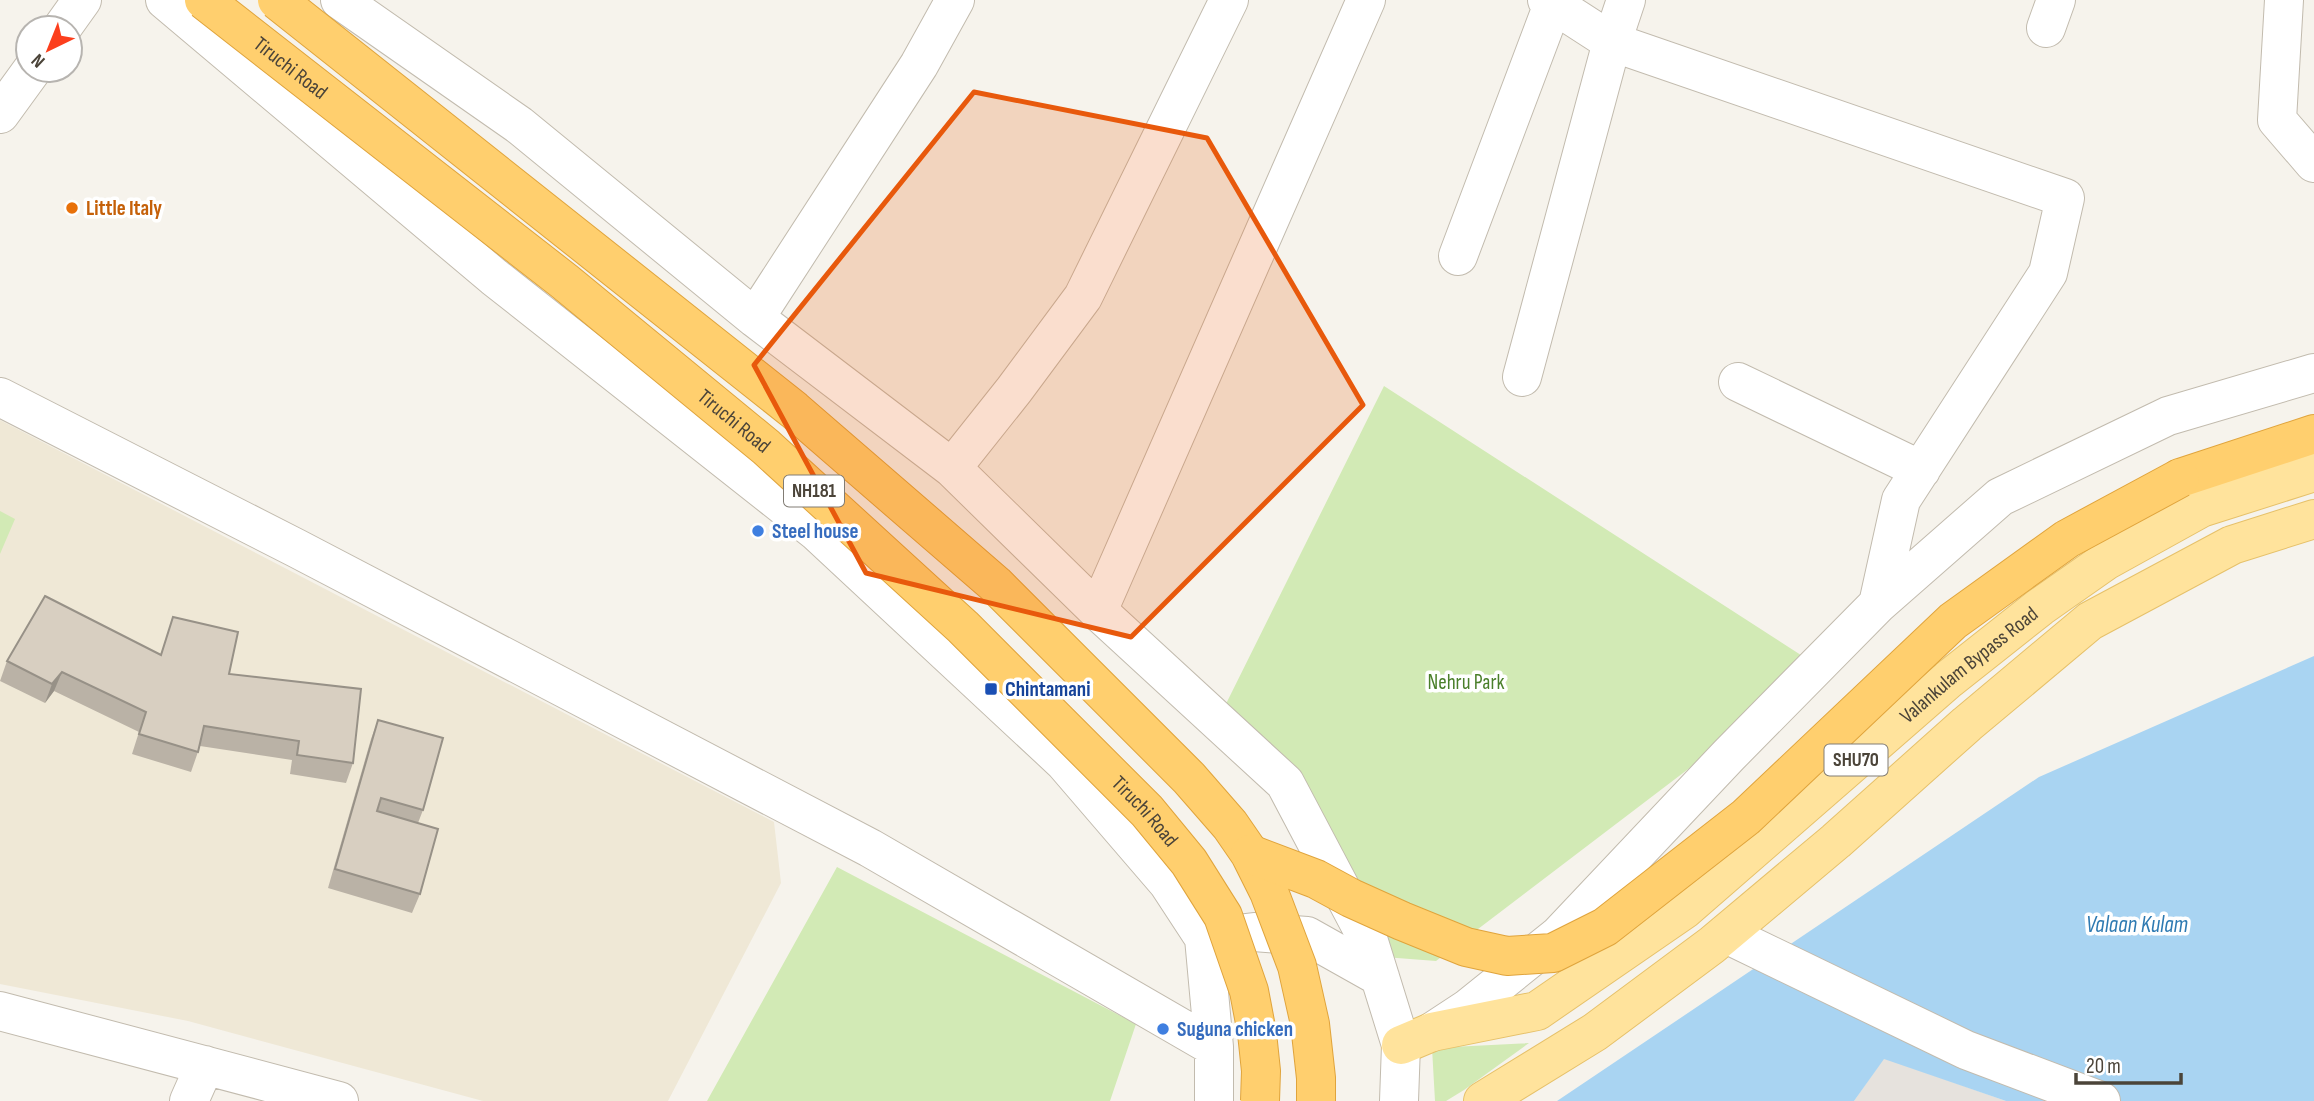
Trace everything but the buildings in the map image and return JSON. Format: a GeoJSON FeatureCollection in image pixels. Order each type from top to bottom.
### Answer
{"type":"FeatureCollection","features":[{"type":"Feature","properties":{"kind":"highway","name":"Tiruchi Road"},"geometry":{"type":"LineString","coordinates":[[204,0],[564,281],[766,447],[963,627],[1147,811],[1189,862],[1223,916],[1249,991],[1261,1071],[1260,1101]]}},
{"type":"Feature","properties":{"kind":"highway","name":"NH181"},"geometry":{"type":"LineString","coordinates":[[277,0],[794,410],[995,584],[1189,778],[1230,825],[1250,855],[1269,892],[1297,966],[1310,1024],[1317,1078],[1316,1101]]}},
{"type":"Feature","properties":{"kind":"highway"},"geometry":{"type":"LineString","coordinates":[[1250,855],[1316,879],[1402,922],[1466,947],[1507,956],[1553,953],[1605,927],[1746,817],[1953,621],[2067,539],[2180,478],[2314,434]]}},
{"type":"Feature","properties":{"kind":"main road","name":"Valankulam Bypass Road"},"geometry":{"type":"LineString","coordinates":[[1416,1039],[1537,1011],[1685,909],[1949,679],[2040,607],[2108,560],[2201,508],[2314,472]]}},
{"type":"Feature","properties":{"kind":"main road","name":"Valankulam Bypass Road"},"geometry":{"type":"LineString","coordinates":[[1483,1101],[1595,1032],[1726,934],[2090,621],[2232,545],[2314,519]]}},
{"type":"Feature","properties":{"kind":"street"},"geometry":{"type":"LineString","coordinates":[[165,0],[494,277],[817,532],[1063,762],[1168,883],[1204,938],[1214,1047],[1214,1101]]}},
{"type":"Feature","properties":{"kind":"street"},"geometry":{"type":"LineString","coordinates":[[340,0],[519,125],[755,318],[952,468],[1098,611],[1285,783],[1369,942],[1380,977],[1416,1039]]}},
{"type":"Feature","properties":{"kind":"street"},"geometry":{"type":"LineString","coordinates":[[755,318],[919,65],[955,0]]}},
{"type":"Feature","properties":{"kind":"street"},"geometry":{"type":"LineString","coordinates":[[952,468],[1083,297],[1229,0]]}},
{"type":"Feature","properties":{"kind":"street"},"geometry":{"type":"LineString","coordinates":[[1098,611],[1366,0]]}},
{"type":"Feature","properties":{"kind":"street"},"geometry":{"type":"LineString","coordinates":[[1522,377],[1612,42],[1626,0]]}},
{"type":"Feature","properties":{"kind":"street"},"geometry":{"type":"LineString","coordinates":[[2284,0],[2277,120],[2314,163]]}},
{"type":"Feature","properties":{"kind":"street"},"geometry":{"type":"LineString","coordinates":[[1458,256],[1550,2],[1612,42],[2065,198],[2048,273],[1901,500],[1878,604]]}},
{"type":"Feature","properties":{"kind":"street"},"geometry":{"type":"LineString","coordinates":[[0,114],[22,84]]}},
{"type":"Feature","properties":{"kind":"street"},"geometry":{"type":"LineString","coordinates":[[1399,1101],[1416,1039],[1467,1009],[1559,935],[1729,755],[1878,604],[2000,497],[2168,416],[2314,373]]}},
{"type":"Feature","properties":{"kind":"street"},"geometry":{"type":"LineString","coordinates":[[1738,382],[1921,470]]}},
{"type":"Feature","properties":{"kind":"street"},"geometry":{"type":"LineString","coordinates":[[0,397],[296,548],[870,848],[1214,1047]]}},
{"type":"Feature","properties":{"kind":"street"},"geometry":{"type":"LineString","coordinates":[[1204,938],[1254,932],[1307,936],[1380,977]]}},
{"type":"Feature","properties":{"kind":"street"},"geometry":{"type":"LineString","coordinates":[[1726,934],[1966,1050],[2101,1101]]}},
{"type":"Feature","properties":{"kind":"street"},"geometry":{"type":"LineString","coordinates":[[0,1011],[339,1101]]}},
{"type":"Feature","properties":{"kind":"street"},"geometry":{"type":"LineString","coordinates":[[189,1101],[205,1066]]}},
{"type":"Feature","properties":{"kind":"highlighted area"},"geometry":{"type":"Polygon","coordinates":[[[974,92],[1207,138],[1363,405],[1131,637],[866,573],[754,365],[974,92]]]}},
{"type":"Feature","properties":{"kind":"shaded area"},"geometry":{"type":"Polygon","coordinates":[[[0,420],[774,822],[781,883],[668,1101],[483,1101],[188,1021],[0,984],[0,420]]]}},
{"type":"Feature","properties":{"kind":"shaded area"},"geometry":{"type":"Polygon","coordinates":[[[1884,1058],[2006,1101],[1854,1101],[1884,1058]]]}},
{"type":"Feature","properties":{"kind":"green space","name":"Nehru Park"},"geometry":{"type":"Polygon","coordinates":[[[1384,386],[1821,668],[1436,961],[1371,956],[1270,783],[1213,730],[1384,386]]]}},
{"type":"Feature","properties":{"kind":"green space"},"geometry":{"type":"Polygon","coordinates":[[[0,511],[15,519],[0,554],[0,511]]]}},
{"type":"Feature","properties":{"kind":"green space"},"geometry":{"type":"Polygon","coordinates":[[[837,867],[1136,1024],[1110,1101],[707,1101],[837,867]]]}},
{"type":"Feature","properties":{"kind":"green space"},"geometry":{"type":"Polygon","coordinates":[[[1529,1043],[1464,1090],[1446,1101],[1435,1101],[1432,1048],[1529,1043]]]}},
{"type":"Feature","properties":{"kind":"water","name":"Valaan Kulam"},"geometry":{"type":"Polygon","coordinates":[[[2314,656],[2314,1101],[2006,1101],[1884,1059],[1854,1101],[1557,1101],[2039,777],[2314,656]]]}},
{"type":"Feature","properties":{"kind":"place","name":"Little Italy"},"geometry":{"type":"Point","coordinates":[72,208]}},
{"type":"Feature","properties":{"kind":"place","name":"Steel house"},"geometry":{"type":"Point","coordinates":[758,531]}},
{"type":"Feature","properties":{"kind":"place","name":"Chintamani"},"geometry":{"type":"Point","coordinates":[991,689]}},
{"type":"Feature","properties":{"kind":"place","name":"Suguna chicken"},"geometry":{"type":"Point","coordinates":[1163,1029]}}]}
